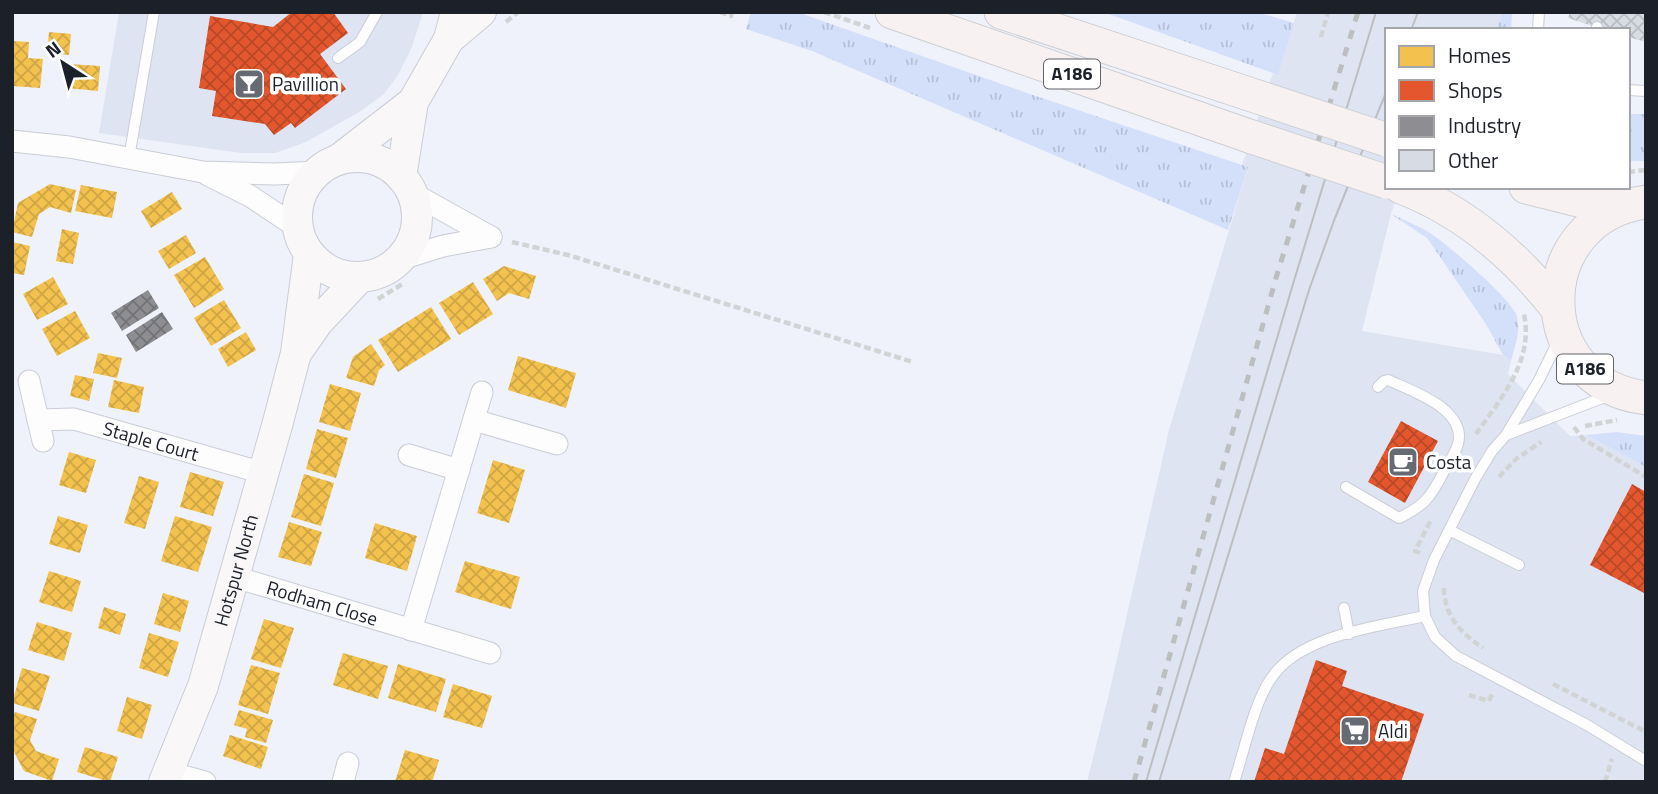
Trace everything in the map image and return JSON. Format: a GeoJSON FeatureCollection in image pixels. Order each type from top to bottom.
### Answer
{"type":"FeatureCollection","features":[{"type":"Feature","properties":{"kind":"main road","name":"A186"},"geometry":{"type":"LineString","coordinates":[[892,12],[1385,181]]}},
{"type":"Feature","properties":{"kind":"main road","name":"A186"},"geometry":{"type":"LineString","coordinates":[[1001,12],[1385,139]]}},
{"type":"Feature","properties":{"kind":"main road","name":"A186"},"geometry":{"type":"LineString","coordinates":[[1406,189],[1438,203],[1483,234],[1526,272],[1560,321],[1568,346],[1585,369],[1630,403]]}},
{"type":"Feature","properties":{"kind":"main road"},"geometry":{"type":"LineString","coordinates":[[1534,189],[1582,201],[1641,197]]}},
{"type":"Feature","properties":{"kind":"main road"},"geometry":{"type":"LineString","coordinates":[[1560,321],[1560,277],[1572,248],[1592,225],[1641,197]]}},
{"type":"Feature","properties":{"kind":"street"},"geometry":{"type":"LineString","coordinates":[[405,269],[415,233],[416,212],[406,185],[413,102],[452,26],[490,21]]}},
{"type":"Feature","properties":{"kind":"street"},"geometry":{"type":"LineString","coordinates":[[296,354],[303,241],[298,201],[306,185],[328,166],[413,102]]}},
{"type":"Feature","properties":{"kind":"street"},"geometry":{"type":"LineString","coordinates":[[12,141],[69,147],[204,172],[275,174],[328,166],[357,157],[377,160],[406,185],[491,237]]}},
{"type":"Feature","properties":{"kind":"street"},"geometry":{"type":"LineString","coordinates":[[204,172],[250,196],[303,241],[332,272],[364,290]]}},
{"type":"Feature","properties":{"kind":"street"},"geometry":{"type":"LineString","coordinates":[[296,354],[318,322],[364,290],[380,272],[405,269],[443,246],[491,237]]}},
{"type":"Feature","properties":{"kind":"street","name":"Hotspur North"},"geometry":{"type":"LineString","coordinates":[[166,777],[203,686],[296,354]]}},
{"type":"Feature","properties":{"kind":"street"},"geometry":{"type":"LineString","coordinates":[[29,381],[43,442]]}},
{"type":"Feature","properties":{"kind":"street"},"geometry":{"type":"LineString","coordinates":[[411,629],[482,392]]}},
{"type":"Feature","properties":{"kind":"street","name":"Staple Court"},"geometry":{"type":"LineString","coordinates":[[38,420],[74,419],[263,473]]}},
{"type":"Feature","properties":{"kind":"street"},"geometry":{"type":"LineString","coordinates":[[474,420],[556,444]]}},
{"type":"Feature","properties":{"kind":"street"},"geometry":{"type":"LineString","coordinates":[[409,455],[459,470]]}},
{"type":"Feature","properties":{"kind":"street","name":"Rodham Close"},"geometry":{"type":"LineString","coordinates":[[235,577],[490,653]]}},
{"type":"Feature","properties":{"kind":"street"},"geometry":{"type":"LineString","coordinates":[[166,777],[205,782]]}},
{"type":"Feature","properties":{"kind":"lane"},"geometry":{"type":"LineString","coordinates":[[129,158],[154,12]]}},
{"type":"Feature","properties":{"kind":"lane"},"geometry":{"type":"LineString","coordinates":[[338,58],[360,42],[377,12]]}},
{"type":"Feature","properties":{"kind":"lane"},"geometry":{"type":"LineString","coordinates":[[1560,321],[1539,380],[1506,435],[1479,471],[1434,560],[1423,591],[1425,617],[1434,637],[1456,656],[1587,725],[1646,761]]}},
{"type":"Feature","properties":{"kind":"lane"},"geometry":{"type":"LineString","coordinates":[[1346,487],[1399,518],[1420,507],[1431,496],[1454,453],[1458,436],[1451,416],[1427,397],[1388,380],[1378,387]]}},
{"type":"Feature","properties":{"kind":"lane"},"geometry":{"type":"LineString","coordinates":[[1506,435],[1630,403]]}},
{"type":"Feature","properties":{"kind":"lane"},"geometry":{"type":"LineString","coordinates":[[1449,530],[1519,565]]}},
{"type":"Feature","properties":{"kind":"lane"},"geometry":{"type":"LineString","coordinates":[[1344,608],[1349,634]]}},
{"type":"Feature","properties":{"kind":"lane"},"geometry":{"type":"LineString","coordinates":[[1234,782],[1262,694],[1282,665],[1298,653],[1322,642],[1425,617]]}},
{"type":"Feature","properties":{"kind":"path"},"geometry":{"type":"LineString","coordinates":[[490,21],[518,12]]}},
{"type":"Feature","properties":{"kind":"path"},"geometry":{"type":"LineString","coordinates":[[720,12],[731,16],[732,12]]}},
{"type":"Feature","properties":{"kind":"path"},"geometry":{"type":"LineString","coordinates":[[1321,37],[1328,12]]}},
{"type":"Feature","properties":{"kind":"path"},"geometry":{"type":"LineString","coordinates":[[1630,176],[1641,197]]}},
{"type":"Feature","properties":{"kind":"path"},"geometry":{"type":"LineString","coordinates":[[491,237],[568,255],[913,362]]}},
{"type":"Feature","properties":{"kind":"path"},"geometry":{"type":"LineString","coordinates":[[364,290],[405,269]]}},
{"type":"Feature","properties":{"kind":"path"},"geometry":{"type":"LineString","coordinates":[[1517,370],[1525,340],[1526,325],[1522,306]]}},
{"type":"Feature","properties":{"kind":"path"},"geometry":{"type":"LineString","coordinates":[[1567,430],[1612,420],[1630,403]]}},
{"type":"Feature","properties":{"kind":"path"},"geometry":{"type":"LineString","coordinates":[[1574,428],[1583,439],[1646,477]]}},
{"type":"Feature","properties":{"kind":"path"},"geometry":{"type":"LineString","coordinates":[[1493,489],[1507,467],[1545,440]]}},
{"type":"Feature","properties":{"kind":"path"},"geometry":{"type":"LineString","coordinates":[[1447,576],[1444,598],[1450,617],[1464,634],[1490,652]]}},
{"type":"Feature","properties":{"kind":"path"},"geometry":{"type":"LineString","coordinates":[[1543,679],[1646,732]]}},
{"type":"Feature","properties":{"kind":"shaded area","name":"Pavillion"},"geometry":{"type":"Polygon","coordinates":[[[119,12],[423,12],[412,47],[398,75],[384,94],[361,111],[306,142],[275,153],[241,153],[99,133],[119,12]]]}},
{"type":"Feature","properties":{"kind":"shaded area"},"geometry":{"type":"Polygon","coordinates":[[[1297,12],[1503,12],[1497,28],[1385,28],[1385,189],[1399,189],[1362,331],[1503,355],[1511,361],[1508,374],[1570,436],[1586,435],[1646,467],[1646,782],[1087,782],[1169,430],[1248,167],[1242,165],[1273,73],[1278,74],[1297,12]]]}},
{"type":"Feature","properties":{"kind":"green space"},"geometry":{"type":"Polygon","coordinates":[[[751,12],[797,12],[1248,167],[1228,230],[812,51],[746,29],[751,12]]]}},
{"type":"Feature","properties":{"kind":"green space"},"geometry":{"type":"Polygon","coordinates":[[[1103,12],[1257,12],[1294,23],[1278,75],[1103,12]]]}},
{"type":"Feature","properties":{"kind":"green space"},"geometry":{"type":"Polygon","coordinates":[[[1503,12],[1512,12],[1511,28],[1497,28],[1503,12]]]}},
{"type":"Feature","properties":{"kind":"green space"},"geometry":{"type":"Polygon","coordinates":[[[1630,114],[1646,114],[1646,161],[1630,161],[1630,114]]]}},
{"type":"Feature","properties":{"kind":"green space"},"geometry":{"type":"Polygon","coordinates":[[[1391,214],[1425,230],[1445,245],[1489,282],[1511,306],[1518,325],[1511,361],[1503,355],[1486,324],[1427,238],[1391,214]]]}},
{"type":"Feature","properties":{"kind":"green space"},"geometry":{"type":"Polygon","coordinates":[[[1617,432],[1646,436],[1646,467],[1586,435],[1617,432]]]}},
{"type":"Feature","properties":{"kind":"building: Homes"},"geometry":{"type":"Polygon","coordinates":[[[49,32],[71,34],[69,55],[47,53],[49,32]]]}},
{"type":"Feature","properties":{"kind":"building: Homes"},"geometry":{"type":"Polygon","coordinates":[[[12,41],[29,42],[28,58],[43,59],[40,88],[12,86],[12,41]]]}},
{"type":"Feature","properties":{"kind":"building: Homes"},"geometry":{"type":"Polygon","coordinates":[[[69,64],[100,66],[98,91],[67,88],[69,64]]]}},
{"type":"Feature","properties":{"kind":"building: Homes"},"geometry":{"type":"Polygon","coordinates":[[[50,184],[76,190],[71,213],[50,207],[39,214],[32,237],[12,232],[18,203],[50,184]]]}},
{"type":"Feature","properties":{"kind":"building: Homes"},"geometry":{"type":"Polygon","coordinates":[[[81,185],[117,192],[112,218],[75,211],[81,185]]]}},
{"type":"Feature","properties":{"kind":"building: Homes"},"geometry":{"type":"Polygon","coordinates":[[[172,192],[182,209],[151,228],[141,211],[172,192]]]}},
{"type":"Feature","properties":{"kind":"building: Homes"},"geometry":{"type":"Polygon","coordinates":[[[62,229],[79,233],[73,264],[56,261],[62,229]]]}},
{"type":"Feature","properties":{"kind":"building: Homes"},"geometry":{"type":"Polygon","coordinates":[[[186,235],[196,253],[169,269],[158,251],[186,235]]]}},
{"type":"Feature","properties":{"kind":"building: Homes"},"geometry":{"type":"Polygon","coordinates":[[[12,242],[30,246],[24,275],[12,273],[12,242]]]}},
{"type":"Feature","properties":{"kind":"building: Homes"},"geometry":{"type":"Polygon","coordinates":[[[205,257],[224,289],[194,308],[174,275],[205,257]]]}},
{"type":"Feature","properties":{"kind":"building: Homes"},"geometry":{"type":"Polygon","coordinates":[[[504,266],[536,276],[529,299],[509,293],[497,301],[483,279],[504,266]]]}},
{"type":"Feature","properties":{"kind":"building: Homes"},"geometry":{"type":"Polygon","coordinates":[[[53,277],[68,304],[37,320],[23,294],[53,277]]]}},
{"type":"Feature","properties":{"kind":"building: Homes"},"geometry":{"type":"Polygon","coordinates":[[[473,282],[493,314],[459,335],[439,303],[473,282]]]}},
{"type":"Feature","properties":{"kind":"building: Homes"},"geometry":{"type":"Polygon","coordinates":[[[224,300],[241,328],[211,346],[194,318],[224,300]]]}},
{"type":"Feature","properties":{"kind":"building: Homes"},"geometry":{"type":"Polygon","coordinates":[[[431,307],[451,339],[398,372],[378,340],[431,307]]]}},
{"type":"Feature","properties":{"kind":"building: Homes"},"geometry":{"type":"Polygon","coordinates":[[[75,311],[90,338],[57,356],[42,329],[75,311]]]}},
{"type":"Feature","properties":{"kind":"building: Homes"},"geometry":{"type":"Polygon","coordinates":[[[246,332],[256,350],[228,367],[218,349],[246,332]]]}},
{"type":"Feature","properties":{"kind":"building: Homes"},"geometry":{"type":"Polygon","coordinates":[[[371,344],[385,365],[379,370],[374,386],[346,378],[353,357],[371,344]]]}},
{"type":"Feature","properties":{"kind":"building: Homes"},"geometry":{"type":"Polygon","coordinates":[[[98,353],[122,358],[117,378],[93,373],[98,353]]]}},
{"type":"Feature","properties":{"kind":"building: Homes"},"geometry":{"type":"Polygon","coordinates":[[[518,356],[576,373],[566,408],[508,390],[518,356]]]}},
{"type":"Feature","properties":{"kind":"building: Homes"},"geometry":{"type":"Polygon","coordinates":[[[75,375],[94,379],[89,401],[70,396],[75,375]]]}},
{"type":"Feature","properties":{"kind":"building: Homes"},"geometry":{"type":"Polygon","coordinates":[[[114,380],[144,387],[139,413],[108,407],[114,380]]]}},
{"type":"Feature","properties":{"kind":"building: Homes"},"geometry":{"type":"Polygon","coordinates":[[[330,384],[361,393],[350,431],[319,422],[330,384]]]}},
{"type":"Feature","properties":{"kind":"building: Homes"},"geometry":{"type":"Polygon","coordinates":[[[317,429],[348,438],[336,478],[306,469],[317,429]]]}},
{"type":"Feature","properties":{"kind":"building: Homes"},"geometry":{"type":"Polygon","coordinates":[[[69,452],[96,460],[86,493],[59,485],[69,452]]]}},
{"type":"Feature","properties":{"kind":"building: Homes"},"geometry":{"type":"Polygon","coordinates":[[[493,460],[525,470],[509,523],[477,513],[493,460]]]}},
{"type":"Feature","properties":{"kind":"building: Homes"},"geometry":{"type":"Polygon","coordinates":[[[190,472],[224,482],[213,516],[180,507],[190,472]]]}},
{"type":"Feature","properties":{"kind":"building: Homes"},"geometry":{"type":"Polygon","coordinates":[[[304,474],[334,483],[321,526],[291,517],[304,474]]]}},
{"type":"Feature","properties":{"kind":"building: Homes"},"geometry":{"type":"Polygon","coordinates":[[[139,476],[159,482],[145,529],[124,523],[139,476]]]}},
{"type":"Feature","properties":{"kind":"building: Homes"},"geometry":{"type":"Polygon","coordinates":[[[58,516],[88,525],[80,553],[49,544],[58,516]]]}},
{"type":"Feature","properties":{"kind":"building: Homes"},"geometry":{"type":"Polygon","coordinates":[[[175,516],[212,527],[198,572],[161,561],[175,516]]]}},
{"type":"Feature","properties":{"kind":"building: Homes"},"geometry":{"type":"Polygon","coordinates":[[[289,522],[322,532],[311,566],[278,557],[289,522]]]}},
{"type":"Feature","properties":{"kind":"building: Homes"},"geometry":{"type":"Polygon","coordinates":[[[375,523],[417,536],[407,571],[365,558],[375,523]]]}},
{"type":"Feature","properties":{"kind":"building: Homes"},"geometry":{"type":"Polygon","coordinates":[[[465,561],[520,577],[511,609],[455,592],[465,561]]]}},
{"type":"Feature","properties":{"kind":"building: Homes"},"geometry":{"type":"Polygon","coordinates":[[[49,571],[81,581],[72,612],[39,602],[49,571]]]}},
{"type":"Feature","properties":{"kind":"building: Homes"},"geometry":{"type":"Polygon","coordinates":[[[163,593],[189,601],[180,632],[154,624],[163,593]]]}},
{"type":"Feature","properties":{"kind":"building: Homes"},"geometry":{"type":"Polygon","coordinates":[[[104,607],[126,614],[120,635],[98,628],[104,607]]]}},
{"type":"Feature","properties":{"kind":"building: Homes"},"geometry":{"type":"Polygon","coordinates":[[[264,619],[294,628],[281,668],[251,659],[264,619]]]}},
{"type":"Feature","properties":{"kind":"building: Homes"},"geometry":{"type":"Polygon","coordinates":[[[37,622],[72,633],[64,661],[28,650],[37,622]]]}},
{"type":"Feature","properties":{"kind":"building: Homes"},"geometry":{"type":"Polygon","coordinates":[[[149,633],[179,642],[168,677],[139,668],[149,633]]]}},
{"type":"Feature","properties":{"kind":"building: Homes"},"geometry":{"type":"Polygon","coordinates":[[[343,653],[388,666],[378,699],[333,685],[343,653]]]}},
{"type":"Feature","properties":{"kind":"building: Homes"},"geometry":{"type":"Polygon","coordinates":[[[398,664],[446,679],[436,712],[388,698],[398,664]]]}},
{"type":"Feature","properties":{"kind":"building: Homes"},"geometry":{"type":"Polygon","coordinates":[[[251,665],[280,673],[268,714],[238,705],[251,665]]]}},
{"type":"Feature","properties":{"kind":"building: Homes"},"geometry":{"type":"Polygon","coordinates":[[[22,668],[50,676],[39,711],[12,703],[22,668]]]}},
{"type":"Feature","properties":{"kind":"building: Homes"},"geometry":{"type":"Polygon","coordinates":[[[453,684],[492,696],[482,728],[443,717],[453,684]]]}},
{"type":"Feature","properties":{"kind":"building: Homes"},"geometry":{"type":"Polygon","coordinates":[[[127,697],[152,705],[142,739],[117,731],[127,697]]]}},
{"type":"Feature","properties":{"kind":"building: Homes"},"geometry":{"type":"Polygon","coordinates":[[[239,710],[273,720],[266,743],[245,737],[247,729],[234,725],[239,710]]]}},
{"type":"Feature","properties":{"kind":"building: Homes"},"geometry":{"type":"Polygon","coordinates":[[[15,712],[37,719],[30,740],[36,751],[59,759],[52,781],[24,771],[12,748],[12,721],[15,712]]]}},
{"type":"Feature","properties":{"kind":"building: Homes"},"geometry":{"type":"Polygon","coordinates":[[[230,735],[268,747],[261,769],[223,756],[230,735]]]}},
{"type":"Feature","properties":{"kind":"building: Homes"},"geometry":{"type":"Polygon","coordinates":[[[85,747],[118,757],[110,782],[77,772],[85,747]]]}},
{"type":"Feature","properties":{"kind":"building: Homes"},"geometry":{"type":"Polygon","coordinates":[[[405,750],[439,760],[432,782],[395,782],[405,750]]]}},
{"type":"Feature","properties":{"kind":"building: Shops"},"geometry":{"type":"Polygon","coordinates":[[[292,12],[333,12],[348,33],[320,54],[346,89],[295,128],[291,123],[274,135],[265,124],[212,116],[216,91],[199,88],[210,16],[273,27],[292,12]]]}},
{"type":"Feature","properties":{"kind":"building: Shops","name":"Costa"},"geometry":{"type":"Polygon","coordinates":[[[1401,421],[1438,441],[1405,503],[1368,482],[1401,421]]]}},
{"type":"Feature","properties":{"kind":"building: Shops"},"geometry":{"type":"Polygon","coordinates":[[[1632,484],[1646,492],[1646,594],[1590,565],[1632,484]]]}},
{"type":"Feature","properties":{"kind":"building: Shops","name":"Aldi"},"geometry":{"type":"Polygon","coordinates":[[[1316,660],[1347,671],[1342,686],[1424,714],[1401,782],[1254,782],[1265,748],[1284,754],[1316,660]]]}},
{"type":"Feature","properties":{"kind":"building: Industry"},"geometry":{"type":"Polygon","coordinates":[[[148,290],[159,308],[122,331],[111,313],[148,290]]]}},
{"type":"Feature","properties":{"kind":"building: Industry"},"geometry":{"type":"Polygon","coordinates":[[[162,312],[173,329],[136,352],[126,335],[162,312]]]}},
{"type":"Feature","properties":{"kind":"building: Other"},"geometry":{"type":"Polygon","coordinates":[[[1570,12],[1646,12],[1646,42],[1630,38],[1630,28],[1599,28],[1568,18],[1570,12]]]}},
{"type":"Feature","properties":{"kind":"tram line"},"geometry":{"type":"LineString","coordinates":[[1146,782],[1376,12]]}},
{"type":"Feature","properties":{"kind":"tram line"},"geometry":{"type":"LineString","coordinates":[[1412,28],[1418,12]]}},
{"type":"Feature","properties":{"kind":"tram line"},"geometry":{"type":"LineString","coordinates":[[1159,782],[1309,290],[1385,95]]}},
{"type":"Feature","properties":{"kind":"railway"},"geometry":{"type":"LineString","coordinates":[[1134,782],[1276,278],[1358,12]]}},
{"type":"Feature","properties":{"kind":"place","name":"Pavillion"},"geometry":{"type":"Point","coordinates":[249,84]}},
{"type":"Feature","properties":{"kind":"place","name":"Costa"},"geometry":{"type":"Point","coordinates":[1403,462]}},
{"type":"Feature","properties":{"kind":"place","name":"Aldi"},"geometry":{"type":"Point","coordinates":[1355,731]}}]}
